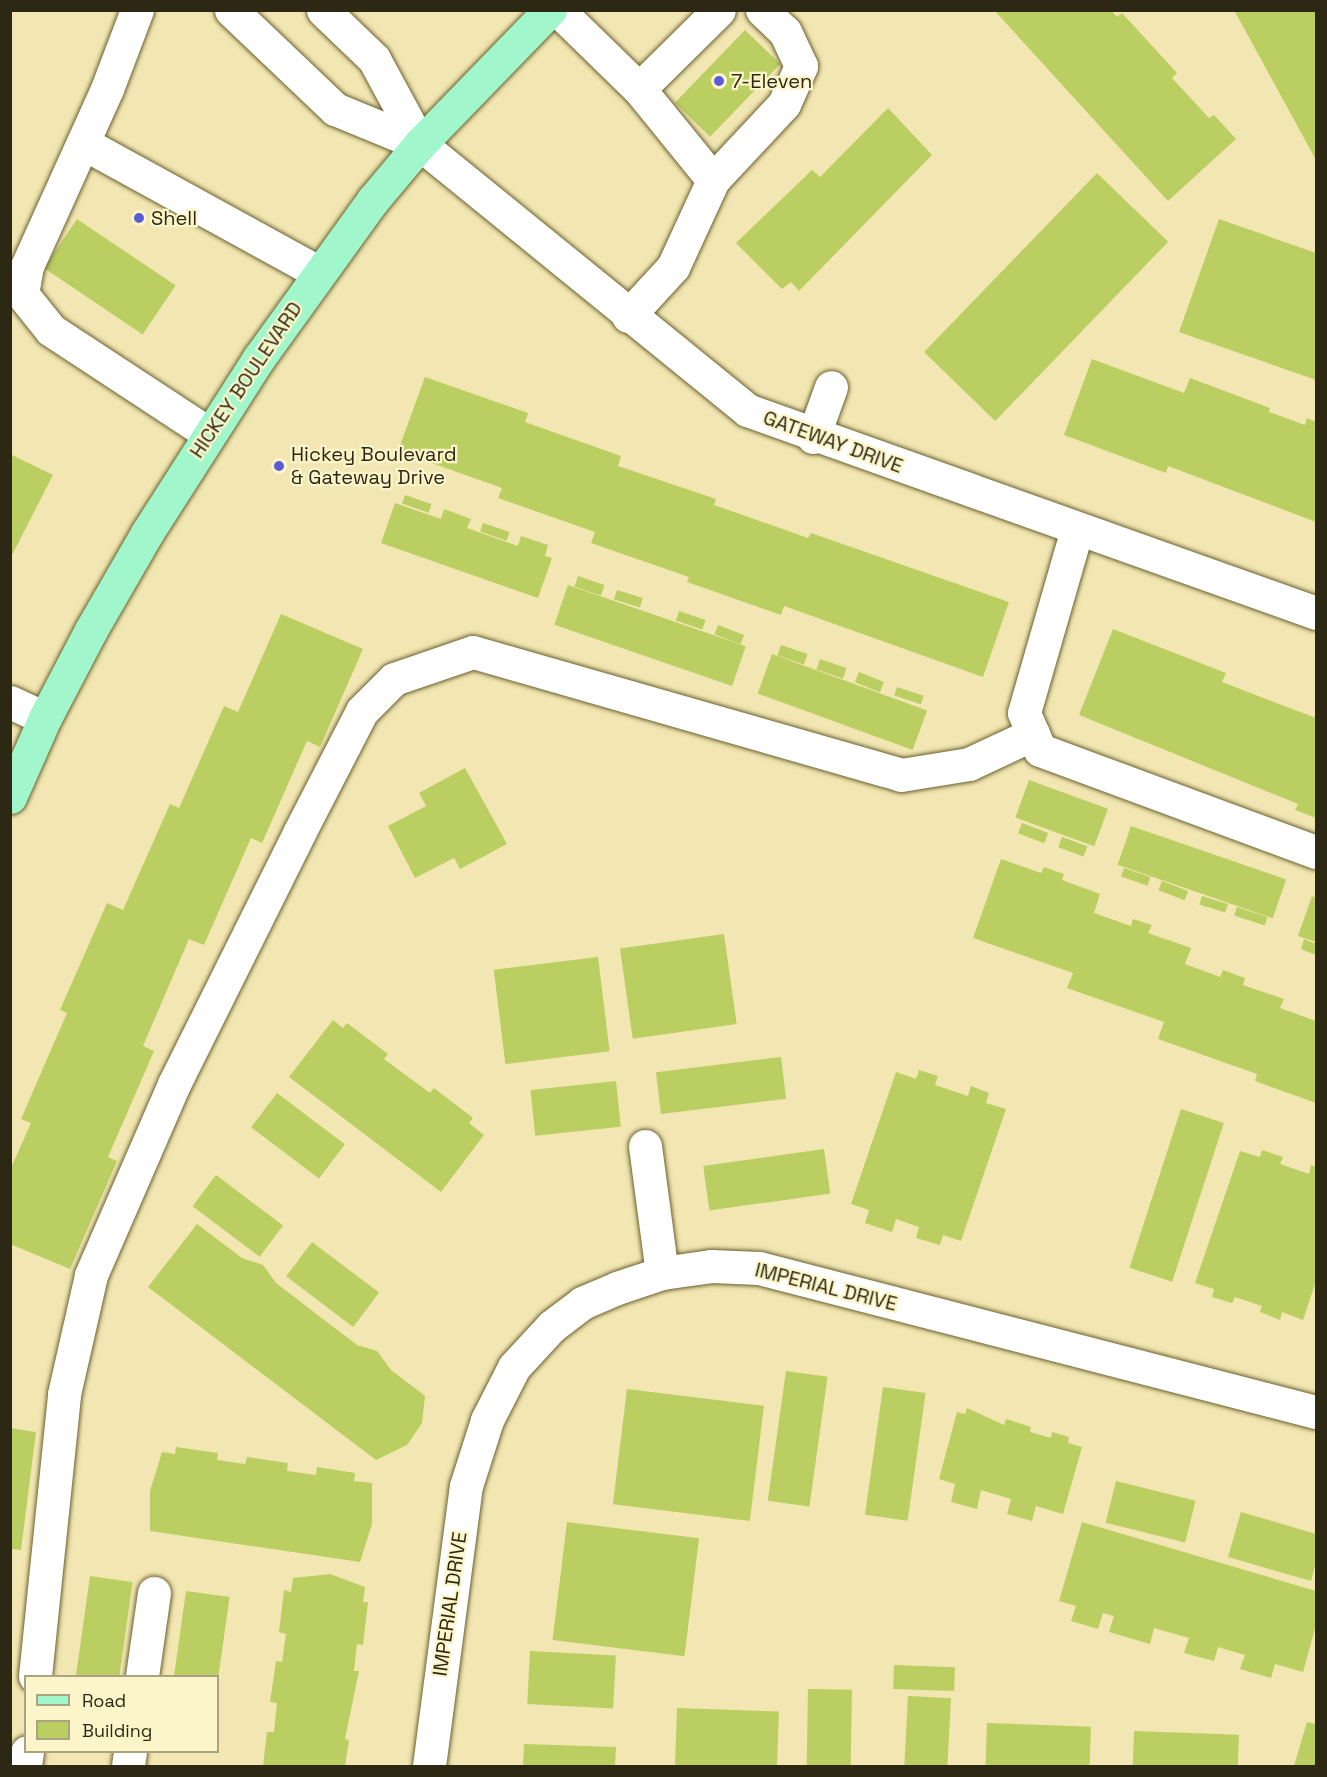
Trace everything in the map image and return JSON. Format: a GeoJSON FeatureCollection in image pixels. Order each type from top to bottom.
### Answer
{"type":"FeatureCollection","features":[{"type":"Feature","properties":{"kind":"main road","name":"HICKEY BOULEVARD"},"geometry":{"type":"LineString","coordinates":[[10,796],[45,718],[130,562],[208,433],[318,272],[420,144],[550,10]]}},
{"type":"Feature","properties":{"kind":"street"},"geometry":{"type":"LineString","coordinates":[[137,10],[83,143],[27,266],[22,294],[51,330],[208,433]]}},
{"type":"Feature","properties":{"kind":"street","name":"GATEWAY DRIVE"},"geometry":{"type":"LineString","coordinates":[[231,10],[335,109],[420,144],[628,316],[747,410],[813,436],[1317,613]]}},
{"type":"Feature","properties":{"kind":"street","name":"GATEWAY DRIVE"},"geometry":{"type":"LineString","coordinates":[[323,10],[374,60],[420,144]]}},
{"type":"Feature","properties":{"kind":"street"},"geometry":{"type":"LineString","coordinates":[[558,10],[639,89],[713,180]]}},
{"type":"Feature","properties":{"kind":"street"},"geometry":{"type":"LineString","coordinates":[[639,89],[719,10]]}},
{"type":"Feature","properties":{"kind":"street"},"geometry":{"type":"LineString","coordinates":[[628,316],[673,267],[713,180],[784,104],[801,66],[785,32],[762,10]]}},
{"type":"Feature","properties":{"kind":"street"},"geometry":{"type":"LineString","coordinates":[[83,143],[318,272]]}},
{"type":"Feature","properties":{"kind":"street"},"geometry":{"type":"LineString","coordinates":[[813,436],[831,387]]}},
{"type":"Feature","properties":{"kind":"street"},"geometry":{"type":"LineString","coordinates":[[1077,529],[1032,676],[1024,713],[1040,750],[1317,852]]}},
{"type":"Feature","properties":{"kind":"street"},"geometry":{"type":"LineString","coordinates":[[35,1675],[64,1394],[91,1275],[174,1084],[299,833],[362,711],[394,679],[473,652],[901,775],[969,764],[1033,734]]}},
{"type":"Feature","properties":{"kind":"street"},"geometry":{"type":"LineString","coordinates":[[10,702],[45,718]]}},
{"type":"Feature","properties":{"kind":"street"},"geometry":{"type":"LineString","coordinates":[[645,1146],[662,1273]]}},
{"type":"Feature","properties":{"kind":"street","name":"IMPERIAL DRIVE"},"geometry":{"type":"LineString","coordinates":[[429,1767],[466,1485],[487,1420],[514,1367],[552,1326],[582,1303],[662,1273],[711,1266],[759,1268],[1317,1412]]}},
{"type":"Feature","properties":{"kind":"street"},"geometry":{"type":"LineString","coordinates":[[142,1675],[154,1593]]}},
{"type":"Feature","properties":{"kind":"building"},"geometry":{"type":"Polygon","coordinates":[[[994,10],[1111,10],[1117,17],[1122,13],[1177,73],[1172,78],[1209,118],[1214,115],[1236,139],[1168,201],[994,10]]]}},
{"type":"Feature","properties":{"kind":"building"},"geometry":{"type":"Polygon","coordinates":[[[1234,10],[1316,10],[1316,160],[1234,10]]]}},
{"type":"Feature","properties":{"kind":"building"},"geometry":{"type":"Polygon","coordinates":[[[745,30],[780,64],[710,137],[675,103],[745,30]]]}},
{"type":"Feature","properties":{"kind":"building"},"geometry":{"type":"Polygon","coordinates":[[[888,108],[932,155],[799,291],[791,282],[782,289],[736,243],[812,170],[820,177],[888,108]]]}},
{"type":"Feature","properties":{"kind":"building"},"geometry":{"type":"Polygon","coordinates":[[[1097,173],[1168,242],[995,421],[924,352],[1097,173]]]}},
{"type":"Feature","properties":{"kind":"building"},"geometry":{"type":"Polygon","coordinates":[[[77,219],[176,286],[143,334],[44,268],[77,219]]]}},
{"type":"Feature","properties":{"kind":"building"},"geometry":{"type":"Polygon","coordinates":[[[1219,219],[1316,253],[1316,380],[1179,332],[1219,219]]]}},
{"type":"Feature","properties":{"kind":"building"},"geometry":{"type":"Polygon","coordinates":[[[1092,359],[1184,393],[1190,378],[1270,408],[1269,412],[1305,425],[1307,418],[1316,422],[1316,522],[1168,466],[1166,473],[1064,435],[1092,359]]]}},
{"type":"Feature","properties":{"kind":"building"},"geometry":{"type":"Polygon","coordinates":[[[425,377],[528,413],[525,422],[621,456],[618,466],[716,499],[714,505],[808,538],[811,533],[1009,602],[983,677],[784,606],[781,615],[687,582],[689,577],[591,543],[595,532],[498,498],[502,488],[398,451],[425,377]]]}},
{"type":"Feature","properties":{"kind":"building"},"geometry":{"type":"Polygon","coordinates":[[[10,454],[53,475],[10,559],[10,454]]]}},
{"type":"Feature","properties":{"kind":"building"},"geometry":{"type":"Polygon","coordinates":[[[405,495],[431,504],[429,513],[402,504],[405,495]]]}},
{"type":"Feature","properties":{"kind":"building"},"geometry":{"type":"Polygon","coordinates":[[[395,503],[441,519],[444,509],[471,519],[467,528],[518,546],[521,536],[548,545],[545,556],[552,558],[538,598],[381,543],[395,503]]]}},
{"type":"Feature","properties":{"kind":"building"},"geometry":{"type":"Polygon","coordinates":[[[483,523],[509,532],[507,541],[480,532],[483,523]]]}},
{"type":"Feature","properties":{"kind":"building"},"geometry":{"type":"Polygon","coordinates":[[[578,576],[604,585],[601,596],[574,586],[578,576]]]}},
{"type":"Feature","properties":{"kind":"building"},"geometry":{"type":"Polygon","coordinates":[[[568,585],[746,646],[732,686],[554,625],[568,585]]]}},
{"type":"Feature","properties":{"kind":"building"},"geometry":{"type":"Polygon","coordinates":[[[617,590],[643,598],[640,607],[614,600],[617,590]]]}},
{"type":"Feature","properties":{"kind":"building"},"geometry":{"type":"Polygon","coordinates":[[[679,611],[705,620],[702,630],[676,620],[679,611]]]}},
{"type":"Feature","properties":{"kind":"building"},"geometry":{"type":"Polygon","coordinates":[[[281,614],[363,649],[320,747],[307,741],[262,843],[251,838],[204,945],[189,939],[143,1046],[154,1051],[108,1157],[117,1161],[70,1269],[10,1244],[10,1170],[31,1123],[21,1119],[67,1013],[60,1010],[107,903],[123,910],[170,804],[179,808],[224,706],[238,712],[281,614]]]}},
{"type":"Feature","properties":{"kind":"building"},"geometry":{"type":"Polygon","coordinates":[[[718,625],[744,635],[741,644],[714,634],[718,625]]]}},
{"type":"Feature","properties":{"kind":"building"},"geometry":{"type":"Polygon","coordinates":[[[1113,629],[1226,673],[1222,682],[1316,718],[1316,818],[1295,810],[1298,804],[1079,715],[1113,629]]]}},
{"type":"Feature","properties":{"kind":"building"},"geometry":{"type":"Polygon","coordinates":[[[781,645],[807,654],[804,665],[777,655],[781,645]]]}},
{"type":"Feature","properties":{"kind":"building"},"geometry":{"type":"Polygon","coordinates":[[[772,654],[927,710],[913,750],[758,693],[772,654]]]}},
{"type":"Feature","properties":{"kind":"building"},"geometry":{"type":"Polygon","coordinates":[[[820,659],[846,668],[843,679],[816,669],[820,659]]]}},
{"type":"Feature","properties":{"kind":"building"},"geometry":{"type":"Polygon","coordinates":[[[859,672],[884,682],[880,692],[855,682],[859,672]]]}},
{"type":"Feature","properties":{"kind":"building"},"geometry":{"type":"Polygon","coordinates":[[[897,687],[924,696],[921,704],[894,696],[897,687]]]}},
{"type":"Feature","properties":{"kind":"building"},"geometry":{"type":"Polygon","coordinates":[[[465,768],[507,844],[460,869],[454,858],[415,878],[388,826],[426,806],[419,793],[465,768]]]}},
{"type":"Feature","properties":{"kind":"building"},"geometry":{"type":"Polygon","coordinates":[[[1029,780],[1108,809],[1094,846],[1015,818],[1029,780]]]}},
{"type":"Feature","properties":{"kind":"building"},"geometry":{"type":"Polygon","coordinates":[[[1022,823],[1048,833],[1044,843],[1018,833],[1022,823]]]}},
{"type":"Feature","properties":{"kind":"building"},"geometry":{"type":"Polygon","coordinates":[[[1131,826],[1286,879],[1273,918],[1118,865],[1131,826]]]}},
{"type":"Feature","properties":{"kind":"building"},"geometry":{"type":"Polygon","coordinates":[[[1062,837],[1087,846],[1084,857],[1058,847],[1062,837]]]}},
{"type":"Feature","properties":{"kind":"building"},"geometry":{"type":"Polygon","coordinates":[[[1001,859],[1041,873],[1044,867],[1064,874],[1062,880],[1100,894],[1094,913],[1131,926],[1133,919],[1152,925],[1148,933],[1191,948],[1185,964],[1220,977],[1223,970],[1245,978],[1243,985],[1284,999],[1280,1008],[1316,1021],[1316,1103],[1255,1081],[1257,1074],[1158,1039],[1164,1022],[1067,988],[1073,973],[973,938],[1001,859]]]}},
{"type":"Feature","properties":{"kind":"building"},"geometry":{"type":"Polygon","coordinates":[[[1124,868],[1150,877],[1148,886],[1121,877],[1124,868]]]}},
{"type":"Feature","properties":{"kind":"building"},"geometry":{"type":"Polygon","coordinates":[[[1162,881],[1188,891],[1185,900],[1158,890],[1162,881]]]}},
{"type":"Feature","properties":{"kind":"building"},"geometry":{"type":"Polygon","coordinates":[[[1202,896],[1228,904],[1225,913],[1199,905],[1202,896]]]}},
{"type":"Feature","properties":{"kind":"building"},"geometry":{"type":"Polygon","coordinates":[[[1312,896],[1316,898],[1316,942],[1298,936],[1312,896]]]}},
{"type":"Feature","properties":{"kind":"building"},"geometry":{"type":"Polygon","coordinates":[[[1237,907],[1267,917],[1265,925],[1234,916],[1237,907]]]}},
{"type":"Feature","properties":{"kind":"building"},"geometry":{"type":"Polygon","coordinates":[[[724,934],[737,1024],[633,1039],[620,949],[724,934]]]}},
{"type":"Feature","properties":{"kind":"building"},"geometry":{"type":"Polygon","coordinates":[[[1304,939],[1316,944],[1316,955],[1301,949],[1304,939]]]}},
{"type":"Feature","properties":{"kind":"building"},"geometry":{"type":"Polygon","coordinates":[[[598,957],[610,1051],[505,1064],[494,970],[598,957]]]}},
{"type":"Feature","properties":{"kind":"building"},"geometry":{"type":"Polygon","coordinates":[[[333,1020],[343,1028],[347,1023],[388,1054],[384,1059],[430,1093],[434,1088],[473,1118],[469,1123],[484,1135],[441,1192],[289,1077],[333,1020]]]}},
{"type":"Feature","properties":{"kind":"building"},"geometry":{"type":"Polygon","coordinates":[[[781,1057],[786,1099],[661,1114],[656,1072],[781,1057]]]}},
{"type":"Feature","properties":{"kind":"building"},"geometry":{"type":"Polygon","coordinates":[[[919,1070],[938,1076],[935,1085],[968,1096],[971,1086],[989,1093],[986,1103],[1006,1109],[961,1241],[943,1235],[940,1245],[916,1238],[919,1227],[896,1219],[892,1232],[865,1223],[869,1210],[851,1204],[896,1072],[916,1079],[919,1070]]]}},
{"type":"Feature","properties":{"kind":"building"},"geometry":{"type":"Polygon","coordinates":[[[616,1081],[621,1127],[535,1136],[530,1090],[616,1081]]]}},
{"type":"Feature","properties":{"kind":"building"},"geometry":{"type":"Polygon","coordinates":[[[277,1093],[345,1144],[319,1178],[251,1127],[277,1093]]]}},
{"type":"Feature","properties":{"kind":"building"},"geometry":{"type":"Polygon","coordinates":[[[1181,1109],[1224,1123],[1172,1282],[1129,1268],[1181,1109]]]}},
{"type":"Feature","properties":{"kind":"building"},"geometry":{"type":"Polygon","coordinates":[[[824,1149],[830,1194],[709,1211],[703,1166],[824,1149]]]}},
{"type":"Feature","properties":{"kind":"building"},"geometry":{"type":"Polygon","coordinates":[[[1262,1150],[1283,1157],[1280,1164],[1309,1174],[1311,1165],[1316,1167],[1316,1281],[1303,1320],[1282,1312],[1280,1320],[1260,1312],[1262,1306],[1235,1297],[1232,1303],[1212,1297],[1214,1289],[1195,1283],[1240,1151],[1260,1157],[1262,1150]]]}},
{"type":"Feature","properties":{"kind":"building"},"geometry":{"type":"Polygon","coordinates":[[[216,1175],[283,1226],[260,1257],[193,1206],[216,1175]]]}},
{"type":"Feature","properties":{"kind":"building"},"geometry":{"type":"Polygon","coordinates":[[[197,1224],[242,1258],[263,1265],[276,1283],[357,1345],[377,1351],[391,1370],[425,1396],[422,1423],[407,1445],[376,1460],[148,1287],[197,1224]]]}},
{"type":"Feature","properties":{"kind":"building"},"geometry":{"type":"Polygon","coordinates":[[[312,1242],[379,1293],[353,1327],[286,1276],[312,1242]]]}},
{"type":"Feature","properties":{"kind":"building"},"geometry":{"type":"Polygon","coordinates":[[[786,1371],[828,1377],[809,1507],[768,1501],[786,1371]]]}},
{"type":"Feature","properties":{"kind":"building"},"geometry":{"type":"Polygon","coordinates":[[[883,1387],[926,1393],[908,1521],[865,1515],[883,1387]]]}},
{"type":"Feature","properties":{"kind":"building"},"geometry":{"type":"Polygon","coordinates":[[[627,1389],[764,1406],[750,1521],[613,1504],[627,1389]]]}},
{"type":"Feature","properties":{"kind":"building"},"geometry":{"type":"Polygon","coordinates":[[[967,1408],[1004,1425],[1006,1419],[1031,1427],[1030,1432],[1051,1438],[1052,1432],[1069,1437],[1068,1443],[1082,1447],[1063,1514],[1036,1506],[1032,1521],[1007,1514],[1011,1499],[981,1490],[977,1509],[951,1502],[955,1484],[939,1479],[957,1412],[965,1414],[967,1408]]]}},
{"type":"Feature","properties":{"kind":"building"},"geometry":{"type":"Polygon","coordinates":[[[10,1428],[36,1432],[21,1550],[10,1549],[10,1428]]]}},
{"type":"Feature","properties":{"kind":"building"},"geometry":{"type":"Polygon","coordinates":[[[176,1447],[218,1453],[217,1460],[245,1464],[247,1457],[288,1463],[287,1471],[316,1475],[317,1467],[355,1473],[354,1481],[372,1483],[372,1524],[360,1562],[150,1531],[150,1491],[162,1452],[175,1454],[176,1447]]]}},
{"type":"Feature","properties":{"kind":"building"},"geometry":{"type":"Polygon","coordinates":[[[1116,1481],[1196,1501],[1185,1543],[1106,1523],[1116,1481]]]}},
{"type":"Feature","properties":{"kind":"building"},"geometry":{"type":"Polygon","coordinates":[[[1241,1512],[1316,1534],[1316,1562],[1311,1581],[1228,1557],[1241,1512]]]}},
{"type":"Feature","properties":{"kind":"building"},"geometry":{"type":"Polygon","coordinates":[[[567,1522],[699,1538],[685,1656],[552,1640],[567,1522]]]}},
{"type":"Feature","properties":{"kind":"building"},"geometry":{"type":"Polygon","coordinates":[[[1082,1522],[1316,1591],[1316,1625],[1303,1672],[1275,1664],[1271,1678],[1240,1669],[1245,1655],[1218,1647],[1214,1661],[1184,1653],[1189,1638],[1154,1628],[1150,1644],[1109,1632],[1114,1616],[1103,1613],[1098,1629],[1071,1621],[1076,1606],[1059,1601],[1082,1522]]]}},
{"type":"Feature","properties":{"kind":"building"},"geometry":{"type":"Polygon","coordinates":[[[330,1574],[365,1587],[363,1602],[368,1602],[363,1645],[357,1644],[354,1671],[359,1671],[345,1739],[349,1740],[345,1766],[263,1766],[267,1732],[274,1732],[277,1703],[270,1702],[276,1661],[282,1662],[286,1634],[279,1632],[284,1590],[291,1592],[293,1578],[330,1574]]]}},
{"type":"Feature","properties":{"kind":"building"},"geometry":{"type":"Polygon","coordinates":[[[90,1576],[133,1582],[120,1675],[76,1675],[90,1576]]]}},
{"type":"Feature","properties":{"kind":"building"},"geometry":{"type":"Polygon","coordinates":[[[186,1591],[230,1597],[219,1675],[174,1675],[186,1591]]]}},
{"type":"Feature","properties":{"kind":"building"},"geometry":{"type":"Polygon","coordinates":[[[530,1651],[616,1656],[613,1708],[527,1704],[530,1651]]]}},
{"type":"Feature","properties":{"kind":"building"},"geometry":{"type":"Polygon","coordinates":[[[894,1665],[955,1667],[954,1691],[893,1689],[894,1665]]]}},
{"type":"Feature","properties":{"kind":"building"},"geometry":{"type":"Polygon","coordinates":[[[808,1689],[852,1690],[851,1766],[807,1766],[808,1689]]]}},
{"type":"Feature","properties":{"kind":"building"},"geometry":{"type":"Polygon","coordinates":[[[908,1696],[951,1698],[947,1766],[904,1766],[908,1696]]]}},
{"type":"Feature","properties":{"kind":"building"},"geometry":{"type":"Polygon","coordinates":[[[677,1708],[779,1712],[777,1766],[675,1766],[677,1708]]]}},
{"type":"Feature","properties":{"kind":"building"},"geometry":{"type":"Polygon","coordinates":[[[1307,1722],[1316,1724],[1316,1766],[1294,1766],[1307,1722]]]}},
{"type":"Feature","properties":{"kind":"building"},"geometry":{"type":"Polygon","coordinates":[[[987,1723],[1091,1727],[1090,1766],[985,1766],[987,1723]]]}},
{"type":"Feature","properties":{"kind":"building"},"geometry":{"type":"Polygon","coordinates":[[[1134,1731],[1239,1735],[1238,1766],[1133,1766],[1134,1731]]]}},
{"type":"Feature","properties":{"kind":"building"},"geometry":{"type":"Polygon","coordinates":[[[524,1744],[616,1747],[615,1766],[523,1766],[524,1744]]]}},
{"type":"Feature","properties":{"kind":"place","name":"7-Eleven"},"geometry":{"type":"Point","coordinates":[719,81]}},
{"type":"Feature","properties":{"kind":"place","name":"Shell"},"geometry":{"type":"Point","coordinates":[139,218]}},
{"type":"Feature","properties":{"kind":"place","name":"Hickey Boulevard & Gateway Drive"},"geometry":{"type":"Point","coordinates":[279,466]}}]}
